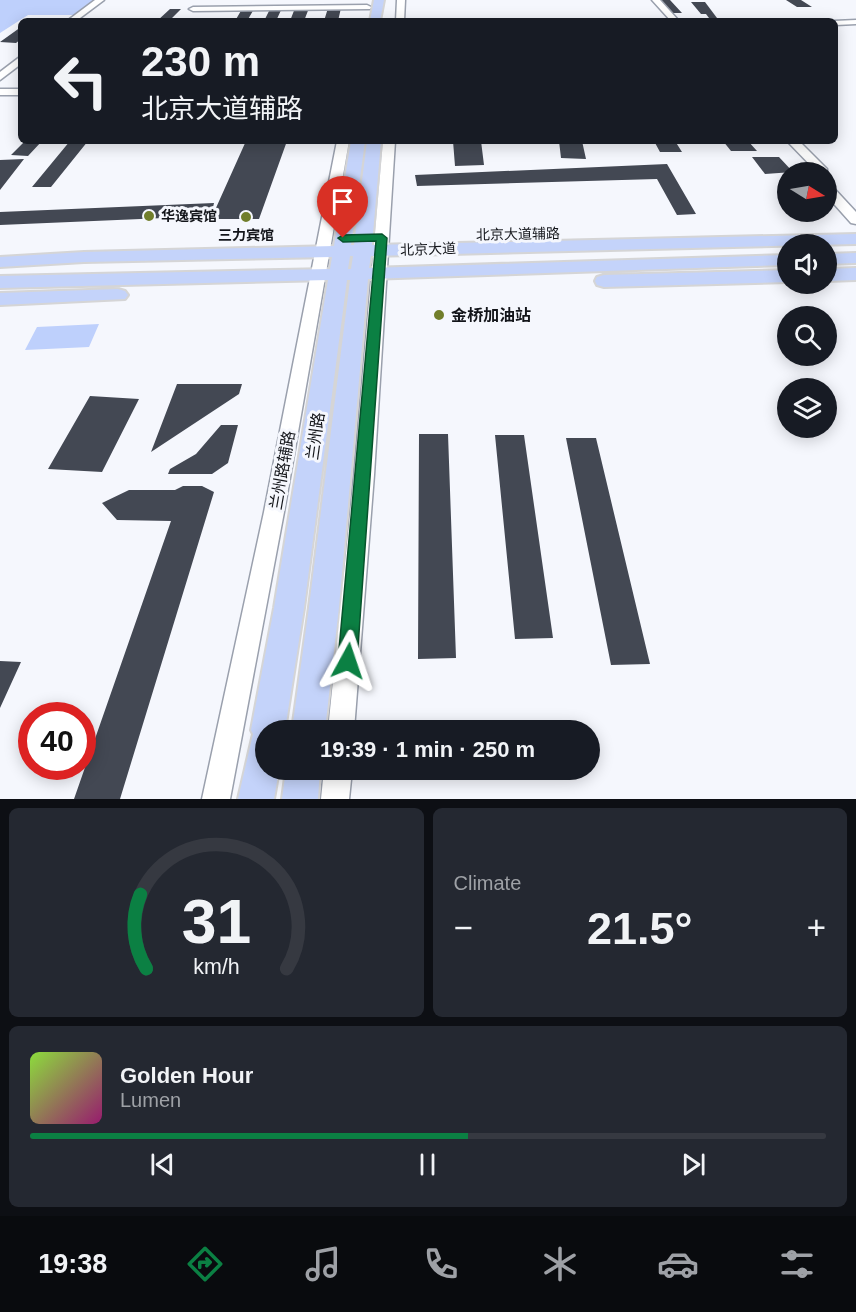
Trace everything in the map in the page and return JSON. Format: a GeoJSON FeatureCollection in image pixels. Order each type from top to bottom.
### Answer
{"type":"FeatureCollection","features":[{"type":"Feature","properties":{"kind":"main road"},"geometry":{"type":"LineString","coordinates":[[376,18],[379,0]]}},
{"type":"Feature","properties":{"kind":"main road"},"geometry":{"type":"LineString","coordinates":[[389,14],[391,0]]}},
{"type":"Feature","properties":{"kind":"main road","name":"兰州路"},"geometry":{"type":"LineString","coordinates":[[309,720],[324,607],[357,144]]}},
{"type":"Feature","properties":{"kind":"main road","name":"兰州路"},"geometry":{"type":"LineString","coordinates":[[270,720],[350,263],[373,144]]}},
{"type":"Feature","properties":{"kind":"main road","name":"北京大道辅路"},"geometry":{"type":"LineString","coordinates":[[0,299],[350,263],[856,225]]}},
{"type":"Feature","properties":{"kind":"main road","name":"北京大道"},"geometry":{"type":"LineString","coordinates":[[0,282],[856,239]]}},
{"type":"Feature","properties":{"kind":"main road","name":"北京大道辅路"},"geometry":{"type":"LineString","coordinates":[[0,248],[350,263],[777,276]]}},
{"type":"Feature","properties":{"kind":"main road"},"geometry":{"type":"LineString","coordinates":[[837,259],[856,258]]}},
{"type":"Feature","properties":{"kind":"main road","name":"北京大道"},"geometry":{"type":"LineString","coordinates":[[0,261],[350,263],[777,260]]}},
{"type":"Feature","properties":{"kind":"main road"},"geometry":{"type":"LineString","coordinates":[[837,275],[856,274]]}},
{"type":"Feature","properties":{"kind":"main road"},"geometry":{"type":"LineString","coordinates":[[256,799],[259,780]]}},
{"type":"Feature","properties":{"kind":"main road"},"geometry":{"type":"LineString","coordinates":[[300,799],[302,780]]}},
{"type":"Feature","properties":{"kind":"street"},"geometry":{"type":"LineString","coordinates":[[75,18],[100,0]]}},
{"type":"Feature","properties":{"kind":"street"},"geometry":{"type":"LineString","coordinates":[[86,18],[110,0]]}},
{"type":"Feature","properties":{"kind":"street"},"geometry":{"type":"LineString","coordinates":[[400,18],[401,0]]}},
{"type":"Feature","properties":{"kind":"street"},"geometry":{"type":"LineString","coordinates":[[655,0],[670,18]]}},
{"type":"Feature","properties":{"kind":"street"},"geometry":{"type":"LineString","coordinates":[[193,9],[367,7]]}},
{"type":"Feature","properties":{"kind":"street"},"geometry":{"type":"LineString","coordinates":[[838,23],[856,22]]}},
{"type":"Feature","properties":{"kind":"street"},"geometry":{"type":"LineString","coordinates":[[0,77],[18,62]]}},
{"type":"Feature","properties":{"kind":"street"},"geometry":{"type":"LineString","coordinates":[[0,87],[18,75]]}},
{"type":"Feature","properties":{"kind":"street"},"geometry":{"type":"LineString","coordinates":[[0,92],[18,92]]}},
{"type":"Feature","properties":{"kind":"street","name":"兰州路辅路"},"geometry":{"type":"LineString","coordinates":[[342,720],[364,476],[343,144]]}},
{"type":"Feature","properties":{"kind":"street","name":"兰州路辅路"},"geometry":{"type":"LineString","coordinates":[[216,799],[350,263],[388,144]]}},
{"type":"Feature","properties":{"kind":"street"},"geometry":{"type":"LineString","coordinates":[[786,144],[803,162]]}},
{"type":"Feature","properties":{"kind":"street"},"geometry":{"type":"LineString","coordinates":[[796,144],[813,162]]}},
{"type":"Feature","properties":{"kind":"street"},"geometry":{"type":"LineString","coordinates":[[837,187],[856,207]]}},
{"type":"Feature","properties":{"kind":"street"},"geometry":{"type":"LineString","coordinates":[[837,200],[856,220]]}},
{"type":"Feature","properties":{"kind":"street"},"geometry":{"type":"LineString","coordinates":[[335,799],[337,780]]}},
{"type":"Feature","properties":{"kind":"shaded area"},"geometry":{"type":"Polygon","coordinates":[[[0,0],[94,0],[74,15],[28,15],[18,18],[18,21],[0,33],[0,0]]]}},
{"type":"Feature","properties":{"kind":"shaded area"},"geometry":{"type":"Polygon","coordinates":[[[99,324],[89,347],[25,350],[37,327],[99,324]]]}},
{"type":"Feature","properties":{"kind":"building"},"geometry":{"type":"Polygon","coordinates":[[[658,0],[670,0],[682,13],[670,13],[658,0]]]}},
{"type":"Feature","properties":{"kind":"building"},"geometry":{"type":"Polygon","coordinates":[[[786,0],[801,0],[812,7],[797,7],[786,0]]]}},
{"type":"Feature","properties":{"kind":"building"},"geometry":{"type":"Polygon","coordinates":[[[691,2],[705,2],[717,18],[709,18],[706,14],[701,14],[691,2]]]}},
{"type":"Feature","properties":{"kind":"building"},"geometry":{"type":"Polygon","coordinates":[[[282,8],[277,18],[266,18],[270,9],[282,8]]]}},
{"type":"Feature","properties":{"kind":"building"},"geometry":{"type":"Polygon","coordinates":[[[295,8],[309,8],[305,18],[291,18],[295,8]]]}},
{"type":"Feature","properties":{"kind":"building"},"geometry":{"type":"Polygon","coordinates":[[[328,8],[341,8],[339,18],[325,18],[328,8]]]}},
{"type":"Feature","properties":{"kind":"building"},"geometry":{"type":"Polygon","coordinates":[[[170,9],[181,9],[172,18],[160,18],[170,9]]]}},
{"type":"Feature","properties":{"kind":"building"},"geometry":{"type":"Polygon","coordinates":[[[242,9],[254,9],[249,18],[237,18],[242,9]]]}},
{"type":"Feature","properties":{"kind":"building"},"geometry":{"type":"Polygon","coordinates":[[[18,29],[16,43],[0,42],[18,29]]]}},
{"type":"Feature","properties":{"kind":"building"},"geometry":{"type":"Polygon","coordinates":[[[22,144],[39,144],[28,156],[11,155],[22,144]]]}},
{"type":"Feature","properties":{"kind":"building"},"geometry":{"type":"Polygon","coordinates":[[[68,144],[86,144],[51,187],[32,187],[68,144]]]}},
{"type":"Feature","properties":{"kind":"building"},"geometry":{"type":"Polygon","coordinates":[[[245,144],[286,144],[259,219],[211,219],[245,144]]]}},
{"type":"Feature","properties":{"kind":"building"},"geometry":{"type":"Polygon","coordinates":[[[453,144],[481,144],[484,165],[455,166],[453,144]]]}},
{"type":"Feature","properties":{"kind":"building"},"geometry":{"type":"Polygon","coordinates":[[[559,144],[583,144],[586,159],[561,158],[559,144]]]}},
{"type":"Feature","properties":{"kind":"building"},"geometry":{"type":"Polygon","coordinates":[[[656,144],[677,144],[682,152],[660,152],[656,144]]]}},
{"type":"Feature","properties":{"kind":"building"},"geometry":{"type":"Polygon","coordinates":[[[725,144],[751,144],[757,151],[731,151],[725,144]]]}},
{"type":"Feature","properties":{"kind":"building"},"geometry":{"type":"Polygon","coordinates":[[[752,157],[779,157],[784,162],[777,162],[777,173],[765,174],[752,157]]]}},
{"type":"Feature","properties":{"kind":"building"},"geometry":{"type":"Polygon","coordinates":[[[24,159],[0,190],[0,160],[24,159]]]}},
{"type":"Feature","properties":{"kind":"building"},"geometry":{"type":"Polygon","coordinates":[[[667,164],[696,214],[677,215],[657,179],[417,186],[415,175],[667,164]]]}},
{"type":"Feature","properties":{"kind":"building"},"geometry":{"type":"Polygon","coordinates":[[[214,203],[211,216],[0,225],[0,212],[214,203]]]}},
{"type":"Feature","properties":{"kind":"building"},"geometry":{"type":"Polygon","coordinates":[[[177,384],[242,384],[239,394],[151,452],[177,384]]]}},
{"type":"Feature","properties":{"kind":"building"},"geometry":{"type":"Polygon","coordinates":[[[90,396],[139,399],[102,472],[48,469],[90,396]]]}},
{"type":"Feature","properties":{"kind":"building"},"geometry":{"type":"Polygon","coordinates":[[[221,425],[238,425],[228,463],[212,474],[168,474],[170,469],[196,454],[221,425]]]}},
{"type":"Feature","properties":{"kind":"building"},"geometry":{"type":"Polygon","coordinates":[[[419,434],[448,434],[456,658],[418,659],[419,434]]]}},
{"type":"Feature","properties":{"kind":"building"},"geometry":{"type":"Polygon","coordinates":[[[495,435],[524,435],[553,638],[515,639],[495,435]]]}},
{"type":"Feature","properties":{"kind":"building"},"geometry":{"type":"Polygon","coordinates":[[[566,438],[596,438],[650,664],[611,665],[566,438]]]}},
{"type":"Feature","properties":{"kind":"building"},"geometry":{"type":"Polygon","coordinates":[[[183,486],[202,486],[214,492],[120,799],[74,799],[81,780],[96,780],[96,736],[171,521],[117,520],[102,503],[129,490],[175,490],[183,486]]]}},
{"type":"Feature","properties":{"kind":"building"},"geometry":{"type":"Polygon","coordinates":[[[0,661],[21,662],[0,708],[0,661]]]}},
{"type":"Feature","properties":{"kind":"place","name":"华逸宾馆"},"geometry":{"type":"Point","coordinates":[149,216]}},
{"type":"Feature","properties":{"kind":"place","name":"三力宾馆"},"geometry":{"type":"Point","coordinates":[246,217]}},
{"type":"Feature","properties":{"kind":"place","name":"金桥加油站"},"geometry":{"type":"Point","coordinates":[439,315]}},
{"type":"Feature","properties":{"kind":"route"},"geometry":{"type":"LineString","coordinates":[[343,238],[382,238],[348,661]]}}]}
